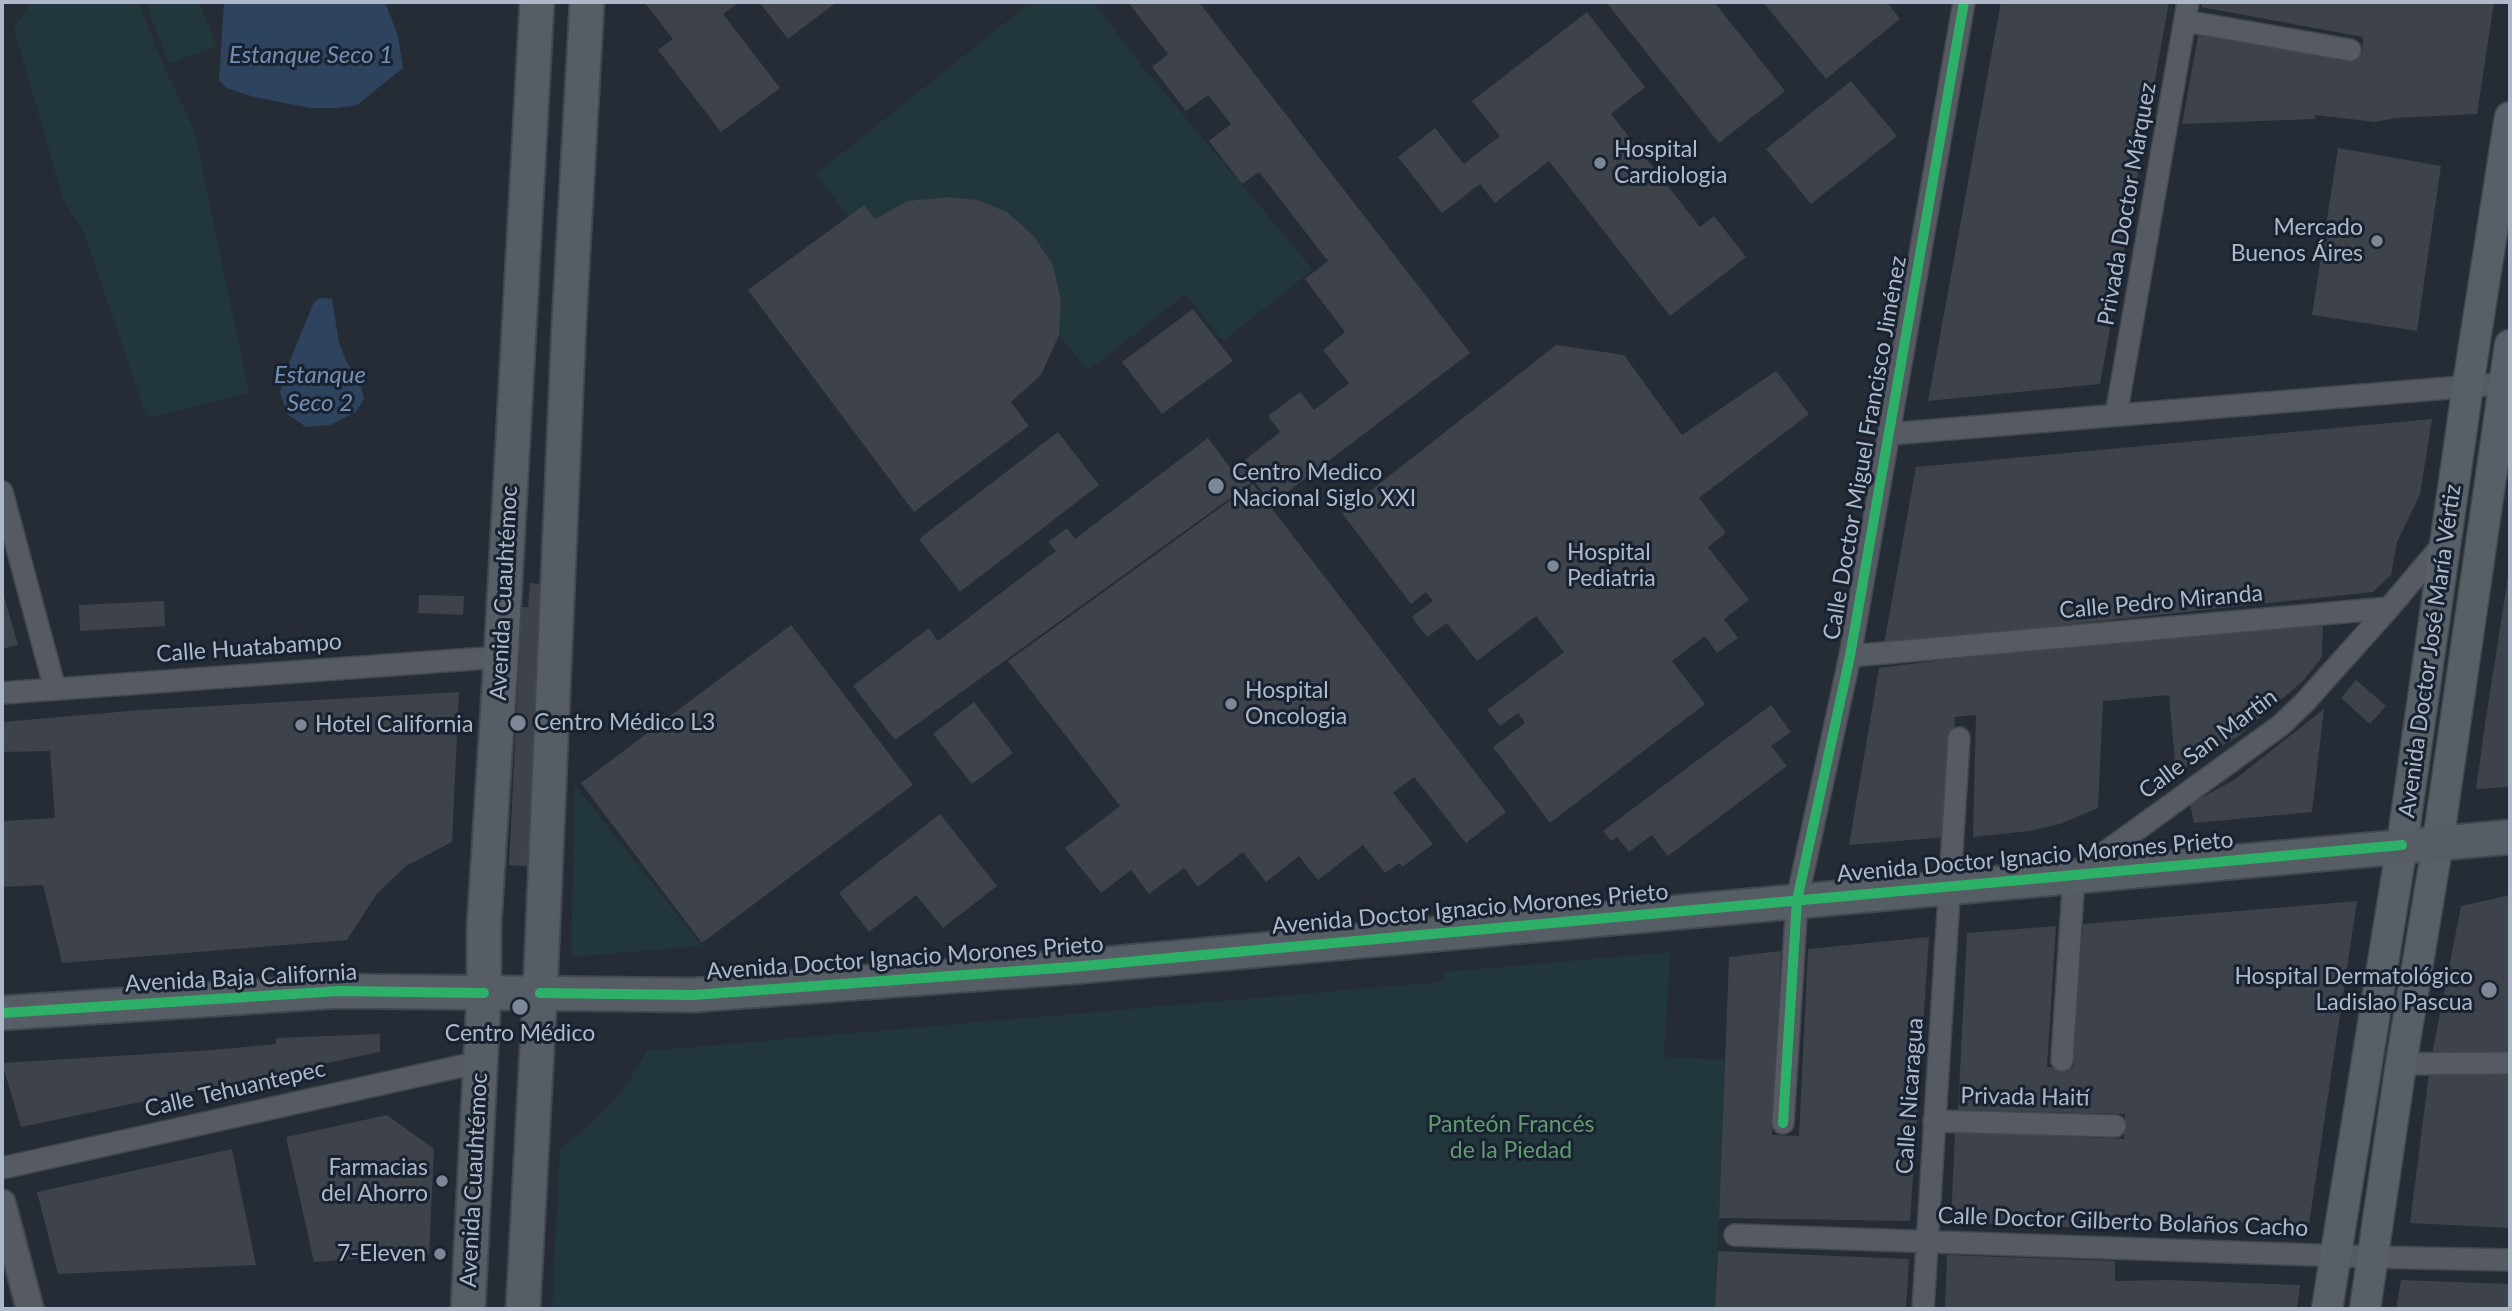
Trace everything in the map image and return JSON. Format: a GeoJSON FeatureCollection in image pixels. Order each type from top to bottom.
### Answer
{"type":"FeatureCollection","features":[{"type":"Feature","properties":{"kind":"main road","name":"Avenida Cuauhtémoc"},"geometry":{"type":"LineString","coordinates":[[468,1309],[484,993],[484,926],[537,2]]}},
{"type":"Feature","properties":{"kind":"main road"},"geometry":{"type":"LineString","coordinates":[[523,1309],[540,993],[569,324],[587,2]]}},
{"type":"Feature","properties":{"kind":"main road","name":"Avenida Doctor José María Vértiz"},"geometry":{"type":"LineString","coordinates":[[2327,1309],[2402,845],[2468,385],[2510,117]]}},
{"type":"Feature","properties":{"kind":"main road","name":"Avenida Doctor José María Vértiz"},"geometry":{"type":"LineString","coordinates":[[2365,1309],[2401,1064],[2438,842],[2507,383],[2510,345]]}},
{"type":"Feature","properties":{"kind":"main road","name":"Avenida Doctor Ignacio Morones Prieto"},"geometry":{"type":"LineString","coordinates":[[484,993],[693,995],[1072,967],[2510,836]]}},
{"type":"Feature","properties":{"kind":"main road","name":"Avenida Baja California"},"geometry":{"type":"LineString","coordinates":[[2,1013],[338,991],[484,993]]}},
{"type":"Feature","properties":{"kind":"street","name":"Calle Doctor Miguel Francisco Jiménez"},"geometry":{"type":"LineString","coordinates":[[1783,1123],[1797,900],[1850,656],[1964,2]]}},
{"type":"Feature","properties":{"kind":"street"},"geometry":{"type":"LineString","coordinates":[[2187,12],[2350,50]]}},
{"type":"Feature","properties":{"kind":"street","name":"Privada Doctor Márquez"},"geometry":{"type":"LineString","coordinates":[[2116,415],[2187,12]]}},
{"type":"Feature","properties":{"kind":"street"},"geometry":{"type":"LineString","coordinates":[[1889,434],[2507,383]]}},
{"type":"Feature","properties":{"kind":"street"},"geometry":{"type":"LineString","coordinates":[[2,492],[55,689]]}},
{"type":"Feature","properties":{"kind":"street"},"geometry":{"type":"LineString","coordinates":[[2389,608],[2446,541]]}},
{"type":"Feature","properties":{"kind":"street","name":"Calle Pedro Miranda"},"geometry":{"type":"LineString","coordinates":[[1850,656],[2389,608]]}},
{"type":"Feature","properties":{"kind":"street","name":"Calle San Martin"},"geometry":{"type":"LineString","coordinates":[[2074,875],[2281,725],[2389,608]]}},
{"type":"Feature","properties":{"kind":"street","name":"Calle Huatabampo"},"geometry":{"type":"LineString","coordinates":[[2,693],[501,657]]}},
{"type":"Feature","properties":{"kind":"street","name":"Calle Nicaragua"},"geometry":{"type":"LineString","coordinates":[[1923,1309],[1959,738]]}},
{"type":"Feature","properties":{"kind":"street"},"geometry":{"type":"LineString","coordinates":[[2062,1060],[2074,875]]}},
{"type":"Feature","properties":{"kind":"street","name":"Calle Tehuantepec"},"geometry":{"type":"LineString","coordinates":[[2,1168],[480,1062]]}},
{"type":"Feature","properties":{"kind":"street"},"geometry":{"type":"LineString","coordinates":[[2401,1064],[2510,1063]]}},
{"type":"Feature","properties":{"kind":"street","name":"Privada Haití"},"geometry":{"type":"LineString","coordinates":[[1934,1121],[2115,1126]]}},
{"type":"Feature","properties":{"kind":"street"},"geometry":{"type":"LineString","coordinates":[[2,1203],[30,1309]]}},
{"type":"Feature","properties":{"kind":"street","name":"Calle Doctor Gilberto Bolaños Cacho"},"geometry":{"type":"LineString","coordinates":[[1735,1235],[2372,1258],[2510,1260]]}},
{"type":"Feature","properties":{"kind":"green space"},"geometry":{"type":"Polygon","coordinates":[[[31,2],[138,2],[167,73],[194,129],[249,393],[147,418],[85,235],[63,199],[14,28],[31,2]]]}},
{"type":"Feature","properties":{"kind":"green space"},"geometry":{"type":"Polygon","coordinates":[[[145,2],[199,2],[217,46],[169,64],[145,2]]]}},
{"type":"Feature","properties":{"kind":"green space"},"geometry":{"type":"Polygon","coordinates":[[[1031,2],[1094,2],[1138,61],[1313,270],[1223,341],[1185,294],[1088,371],[1059,335],[1061,301],[1053,265],[1033,235],[1007,212],[978,200],[948,197],[908,202],[875,219],[864,205],[848,217],[816,174],[1031,2]]]}},
{"type":"Feature","properties":{"kind":"green space"},"geometry":{"type":"Polygon","coordinates":[[[575,785],[702,946],[571,957],[575,785]]]}},
{"type":"Feature","properties":{"kind":"green space","name":"Panteón Francés de la Piedad"},"geometry":{"type":"Polygon","coordinates":[[[1670,952],[1664,1057],[1725,1060],[1715,1309],[552,1309],[560,1148],[583,1131],[610,1105],[628,1083],[647,1051],[1440,982],[1447,972],[1670,952]]]}},
{"type":"Feature","properties":{"kind":"water","name":"Estanque Seco 1"},"geometry":{"type":"Polygon","coordinates":[[[224,2],[385,2],[398,36],[403,68],[357,105],[339,108],[310,108],[254,97],[227,88],[219,81],[224,2]]]}},
{"type":"Feature","properties":{"kind":"water","name":"Estanque Seco 2"},"geometry":{"type":"Polygon","coordinates":[[[320,298],[332,299],[339,343],[347,363],[360,382],[364,399],[356,412],[330,425],[306,427],[287,414],[280,392],[314,302],[320,298]]]}},
{"type":"Feature","properties":{"kind":"building"},"geometry":{"type":"Polygon","coordinates":[[[644,2],[739,2],[723,14],[780,88],[721,132],[658,50],[673,39],[644,2]]]}},
{"type":"Feature","properties":{"kind":"building"},"geometry":{"type":"Polygon","coordinates":[[[759,2],[837,2],[788,39],[759,2]]]}},
{"type":"Feature","properties":{"kind":"building"},"geometry":{"type":"Polygon","coordinates":[[[1128,2],[1199,2],[1470,353],[1272,504],[1254,481],[895,740],[853,686],[929,628],[938,641],[1056,551],[1048,542],[1067,528],[1075,539],[1208,438],[1232,470],[1280,432],[1268,416],[1300,392],[1314,410],[1349,383],[1323,350],[1345,332],[1305,279],[1328,261],[1259,172],[1242,184],[1209,141],[1231,124],[1208,95],[1186,111],[1152,67],[1168,54],[1128,2]]]}},
{"type":"Feature","properties":{"kind":"building"},"geometry":{"type":"Polygon","coordinates":[[[1606,2],[1714,2],[1785,91],[1719,143],[1606,2]]]}},
{"type":"Feature","properties":{"kind":"building"},"geometry":{"type":"Polygon","coordinates":[[[1763,2],[1887,2],[1900,19],[1826,79],[1763,2]]]}},
{"type":"Feature","properties":{"kind":"building"},"geometry":{"type":"Polygon","coordinates":[[[2001,2],[2169,2],[2100,384],[1928,401],[2001,2]]]}},
{"type":"Feature","properties":{"kind":"building"},"geometry":{"type":"Polygon","coordinates":[[[2202,2],[2494,2],[2477,114],[2396,118],[2375,122],[2315,115],[2315,119],[2182,124],[2200,26],[2362,54],[2363,37],[2201,7],[2202,2]]]}},
{"type":"Feature","properties":{"kind":"building","name":"Hospital Cardiologia"},"geometry":{"type":"Polygon","coordinates":[[[1587,12],[1645,87],[1611,114],[1700,227],[1714,216],[1746,257],[1670,316],[1549,161],[1495,203],[1480,184],[1442,213],[1398,157],[1435,128],[1464,164],[1500,136],[1472,101],[1587,12]]]}},
{"type":"Feature","properties":{"kind":"building"},"geometry":{"type":"Polygon","coordinates":[[[1851,81],[1897,136],[1811,204],[1766,149],[1851,81]]]}},
{"type":"Feature","properties":{"kind":"building","name":"Mercado Buenos Áires"},"geometry":{"type":"Polygon","coordinates":[[[2338,148],[2441,166],[2417,331],[2312,315],[2338,148]]]}},
{"type":"Feature","properties":{"kind":"building"},"geometry":{"type":"Polygon","coordinates":[[[948,197],[978,200],[1007,212],[1033,235],[1053,265],[1061,301],[1059,335],[1041,375],[1011,402],[1029,426],[914,512],[748,290],[864,205],[875,219],[908,201],[948,197]]]}},
{"type":"Feature","properties":{"kind":"building"},"geometry":{"type":"Polygon","coordinates":[[[1193,309],[1233,361],[1162,414],[1122,362],[1193,309]]]}},
{"type":"Feature","properties":{"kind":"building","name":"Hospital Pediatria"},"geometry":{"type":"Polygon","coordinates":[[[1556,345],[1624,355],[1682,435],[1776,371],[1809,414],[1699,498],[1726,533],[1708,547],[1749,600],[1724,619],[1738,638],[1717,653],[1705,636],[1672,661],[1705,704],[1550,823],[1493,747],[1525,723],[1518,713],[1500,726],[1487,710],[1564,652],[1536,616],[1477,661],[1447,623],[1427,637],[1412,617],[1433,601],[1426,592],[1411,604],[1342,513],[1556,345]]]}},
{"type":"Feature","properties":{"kind":"building"},"geometry":{"type":"Polygon","coordinates":[[[2432,419],[2420,495],[2397,542],[2391,575],[2373,592],[1884,644],[1916,467],[2432,419]]]}},
{"type":"Feature","properties":{"kind":"building"},"geometry":{"type":"Polygon","coordinates":[[[1058,432],[1099,485],[960,592],[919,539],[1058,432]]]}},
{"type":"Feature","properties":{"kind":"building","name":"Hospital Oncologia"},"geometry":{"type":"Polygon","coordinates":[[[1253,484],[1506,812],[1466,843],[1414,777],[1393,793],[1433,844],[1402,867],[1399,863],[1385,873],[1363,845],[1318,880],[1299,856],[1266,882],[1243,852],[1198,887],[1184,868],[1149,894],[1131,870],[1101,893],[1065,848],[1120,806],[1008,661],[1253,484]]]}},
{"type":"Feature","properties":{"kind":"building"},"geometry":{"type":"Polygon","coordinates":[[[2509,570],[2510,787],[2476,789],[2485,724],[2509,570]]]}},
{"type":"Feature","properties":{"kind":"building"},"geometry":{"type":"Polygon","coordinates":[[[530,583],[542,584],[533,867],[509,865],[522,607],[528,607],[530,583]]]}},
{"type":"Feature","properties":{"kind":"building"},"geometry":{"type":"Polygon","coordinates":[[[2,589],[18,645],[2,649],[2,589]]]}},
{"type":"Feature","properties":{"kind":"building"},"geometry":{"type":"Polygon","coordinates":[[[419,595],[464,596],[463,615],[418,613],[419,595]]]}},
{"type":"Feature","properties":{"kind":"building"},"geometry":{"type":"Polygon","coordinates":[[[164,601],[165,626],[80,631],[79,605],[164,601]]]}},
{"type":"Feature","properties":{"kind":"building"},"geometry":{"type":"Polygon","coordinates":[[[2323,622],[2322,657],[2303,681],[2237,737],[2176,773],[2169,695],[2103,701],[2098,808],[2060,824],[2030,831],[1973,837],[1976,715],[1955,717],[1948,837],[1849,845],[1879,668],[2323,622]]]}},
{"type":"Feature","properties":{"kind":"building"},"geometry":{"type":"Polygon","coordinates":[[[791,625],[913,785],[702,943],[581,783],[791,625]]]}},
{"type":"Feature","properties":{"kind":"building"},"geometry":{"type":"Polygon","coordinates":[[[2356,680],[2386,706],[2370,724],[2341,698],[2356,680]]]}},
{"type":"Feature","properties":{"kind":"building"},"geometry":{"type":"Polygon","coordinates":[[[459,692],[452,842],[406,866],[376,895],[347,940],[62,963],[43,885],[2,887],[2,821],[55,818],[50,751],[2,752],[2,722],[141,710],[459,692]]]}},
{"type":"Feature","properties":{"kind":"building"},"geometry":{"type":"Polygon","coordinates":[[[974,702],[1013,753],[972,784],[933,734],[974,702]]]}},
{"type":"Feature","properties":{"kind":"building"},"geometry":{"type":"Polygon","coordinates":[[[1771,705],[1791,732],[1771,746],[1787,766],[1668,856],[1652,835],[1629,852],[1617,837],[1611,841],[1603,831],[1771,705]]]}},
{"type":"Feature","properties":{"kind":"building"},"geometry":{"type":"Polygon","coordinates":[[[2324,709],[2312,812],[2194,823],[2190,804],[2234,780],[2324,709]]]}},
{"type":"Feature","properties":{"kind":"building"},"geometry":{"type":"Polygon","coordinates":[[[940,814],[997,886],[943,928],[916,895],[869,932],[839,893],[940,814]]]}},
{"type":"Feature","properties":{"kind":"building"},"geometry":{"type":"Polygon","coordinates":[[[2510,895],[2510,1056],[2432,1055],[2461,906],[2510,895]]]}},
{"type":"Feature","properties":{"kind":"building"},"geometry":{"type":"Polygon","coordinates":[[[2357,901],[2309,1224],[2158,1221],[2118,1229],[1951,1222],[1955,1131],[2124,1139],[2125,1124],[2125,1114],[1958,1110],[1967,933],[2056,926],[2047,1067],[2073,1068],[2083,924],[2357,901]]]}},
{"type":"Feature","properties":{"kind":"building"},"geometry":{"type":"Polygon","coordinates":[[[1929,937],[1910,1221],[1719,1218],[1729,957],[1781,951],[1772,1135],[1799,1136],[1808,949],[1929,937]]]}},
{"type":"Feature","properties":{"kind":"building"},"geometry":{"type":"Polygon","coordinates":[[[380,1034],[380,1052],[21,1127],[2,1063],[213,1050],[276,1044],[276,1038],[380,1034]]]}},
{"type":"Feature","properties":{"kind":"building"},"geometry":{"type":"Polygon","coordinates":[[[2430,1065],[2510,1069],[2510,1228],[2410,1223],[2430,1065]]]}},
{"type":"Feature","properties":{"kind":"building"},"geometry":{"type":"Polygon","coordinates":[[[387,1115],[434,1149],[429,1254],[314,1262],[286,1137],[387,1115]]]}},
{"type":"Feature","properties":{"kind":"building"},"geometry":{"type":"Polygon","coordinates":[[[232,1149],[256,1265],[58,1274],[37,1192],[232,1149]]]}},
{"type":"Feature","properties":{"kind":"building"},"geometry":{"type":"Polygon","coordinates":[[[1718,1251],[1909,1259],[1906,1309],[1715,1309],[1718,1251]]]}},
{"type":"Feature","properties":{"kind":"building"},"geometry":{"type":"Polygon","coordinates":[[[1947,1255],[2115,1261],[2115,1281],[2167,1280],[2300,1285],[2297,1309],[1945,1309],[1947,1255]]]}},
{"type":"Feature","properties":{"kind":"building"},"geometry":{"type":"Polygon","coordinates":[[[2401,1280],[2510,1284],[2510,1309],[2396,1309],[2401,1280]]]}},
{"type":"Feature","properties":{"kind":"cycle path"},"geometry":{"type":"LineString","coordinates":[[1783,1123],[1797,900],[1850,656],[1964,2]]}},
{"type":"Feature","properties":{"kind":"cycle path"},"geometry":{"type":"LineString","coordinates":[[540,993],[693,995],[1072,967],[2402,845]]}},
{"type":"Feature","properties":{"kind":"cycle path"},"geometry":{"type":"LineString","coordinates":[[2,1013],[338,991],[484,993]]}},
{"type":"Feature","properties":{"kind":"place","name":"Hospital Cardiologia"},"geometry":{"type":"Point","coordinates":[1600,163]}},
{"type":"Feature","properties":{"kind":"place","name":"Mercado Buenos Áires"},"geometry":{"type":"Point","coordinates":[2377,241]}},
{"type":"Feature","properties":{"kind":"place","name":"Centro Medico Nacional Siglo XXI"},"geometry":{"type":"Point","coordinates":[1216,486]}},
{"type":"Feature","properties":{"kind":"place","name":"Hospital Pediatria"},"geometry":{"type":"Point","coordinates":[1553,566]}},
{"type":"Feature","properties":{"kind":"place","name":"Hospital Oncologia"},"geometry":{"type":"Point","coordinates":[1231,704]}},
{"type":"Feature","properties":{"kind":"place","name":"Centro Médico L3"},"geometry":{"type":"Point","coordinates":[518,723]}},
{"type":"Feature","properties":{"kind":"place","name":"Hotel California"},"geometry":{"type":"Point","coordinates":[301,725]}},
{"type":"Feature","properties":{"kind":"place","name":"Hospital Dermatológico Ladislao Pascua"},"geometry":{"type":"Point","coordinates":[2489,990]}},
{"type":"Feature","properties":{"kind":"place","name":"Centro Médico"},"geometry":{"type":"Point","coordinates":[520,1007]}},
{"type":"Feature","properties":{"kind":"place","name":"Farmacias del Ahorro"},"geometry":{"type":"Point","coordinates":[442,1181]}},
{"type":"Feature","properties":{"kind":"place","name":"7-Eleven"},"geometry":{"type":"Point","coordinates":[440,1254]}}]}
